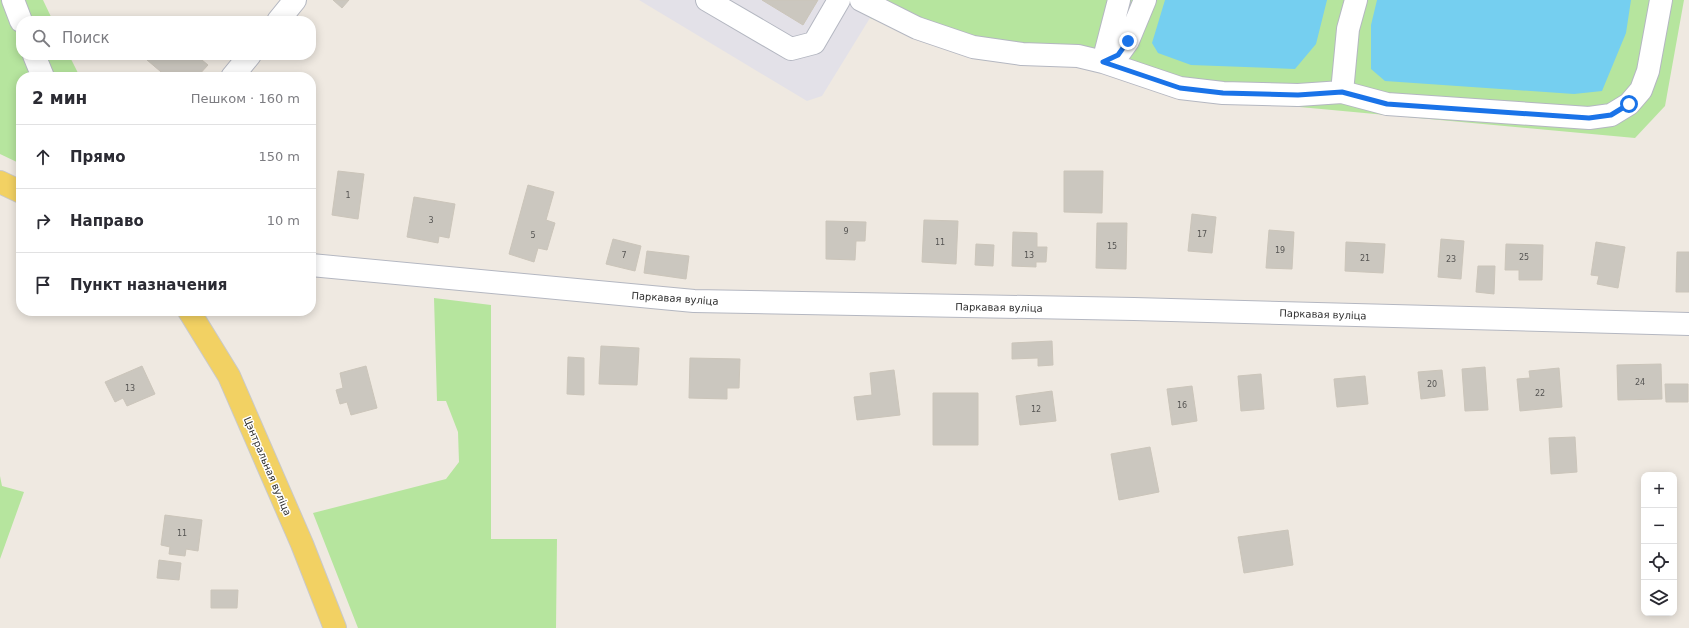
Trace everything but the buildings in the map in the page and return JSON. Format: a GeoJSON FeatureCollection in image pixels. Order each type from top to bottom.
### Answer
{"type":"FeatureCollection","features":[{"type":"Feature","properties":{"kind":"main road"},"geometry":{"type":"LineString","coordinates":[[0,182],[16,190]]}},
{"type":"Feature","properties":{"kind":"main road","name":"Цэнтральная вуліца"},"geometry":{"type":"LineString","coordinates":[[192,316],[229,376],[302,544],[335,628]]}},
{"type":"Feature","properties":{"kind":"street"},"geometry":{"type":"LineString","coordinates":[[13,0],[19,16]]}},
{"type":"Feature","properties":{"kind":"street"},"geometry":{"type":"LineString","coordinates":[[282,16],[295,0]]}},
{"type":"Feature","properties":{"kind":"street"},"geometry":{"type":"LineString","coordinates":[[707,0],[791,50],[814,43],[839,0]]}},
{"type":"Feature","properties":{"kind":"street"},"geometry":{"type":"LineString","coordinates":[[861,0],[917,28],[973,47],[1022,54],[1078,56],[1103,62],[1180,88],[1223,93],[1298,95],[1342,92],[1387,104],[1589,118],[1611,115],[1629,104],[1641,90],[1648,71],[1661,0]]}},
{"type":"Feature","properties":{"kind":"street"},"geometry":{"type":"LineString","coordinates":[[1103,62],[1120,0]]}},
{"type":"Feature","properties":{"kind":"street"},"geometry":{"type":"LineString","coordinates":[[1103,62],[1118,55],[1128,41],[1145,0]]}},
{"type":"Feature","properties":{"kind":"street"},"geometry":{"type":"LineString","coordinates":[[1342,92],[1348,29],[1356,0]]}},
{"type":"Feature","properties":{"kind":"street"},"geometry":{"type":"LineString","coordinates":[[36,60],[41,72]]}},
{"type":"Feature","properties":{"kind":"street"},"geometry":{"type":"LineString","coordinates":[[236,72],[246,60]]}},
{"type":"Feature","properties":{"kind":"street","name":"Паркавая вуліца"},"geometry":{"type":"LineString","coordinates":[[316,265],[694,301],[1126,309],[1689,324]]}},
{"type":"Feature","properties":{"kind":"shaded area"},"geometry":{"type":"Polygon","coordinates":[[[639,0],[881,0],[822,96],[807,101],[639,0]]]}},
{"type":"Feature","properties":{"kind":"green space"},"geometry":{"type":"Polygon","coordinates":[[[0,0],[5,0],[16,28],[16,60],[29,60],[33,72],[16,72],[16,162],[0,154],[0,0]]]}},
{"type":"Feature","properties":{"kind":"green space"},"geometry":{"type":"Polygon","coordinates":[[[20,0],[43,0],[51,16],[26,16],[20,0]]]}},
{"type":"Feature","properties":{"kind":"green space"},"geometry":{"type":"Polygon","coordinates":[[[881,0],[1684,0],[1665,106],[1635,138],[1235,101],[1075,65],[981,60],[870,18],[881,0]]]}},
{"type":"Feature","properties":{"kind":"green space"},"geometry":{"type":"Polygon","coordinates":[[[44,60],[72,60],[78,72],[48,72],[44,60]]]}},
{"type":"Feature","properties":{"kind":"green space"},"geometry":{"type":"Polygon","coordinates":[[[434,298],[491,305],[491,539],[557,539],[556,628],[358,628],[313,513],[446,479],[459,462],[458,432],[446,401],[437,401],[434,298]]]}},
{"type":"Feature","properties":{"kind":"green space"},"geometry":{"type":"Polygon","coordinates":[[[0,476],[2,486],[24,492],[0,559],[0,476]]]}},
{"type":"Feature","properties":{"kind":"water"},"geometry":{"type":"Polygon","coordinates":[[[1165,0],[1327,0],[1316,44],[1295,69],[1191,65],[1158,53],[1152,43],[1165,0]]]}},
{"type":"Feature","properties":{"kind":"water"},"geometry":{"type":"Polygon","coordinates":[[[1377,0],[1631,0],[1626,33],[1602,91],[1574,94],[1385,81],[1371,69],[1371,25],[1377,0]]]}},
{"type":"Feature","properties":{"kind":"route"},"geometry":{"type":"LineString","coordinates":[[1128,41],[1118,55],[1103,62],[1180,88],[1223,93],[1298,95],[1342,92],[1387,104],[1589,118],[1611,115],[1629,104]]}}]}
